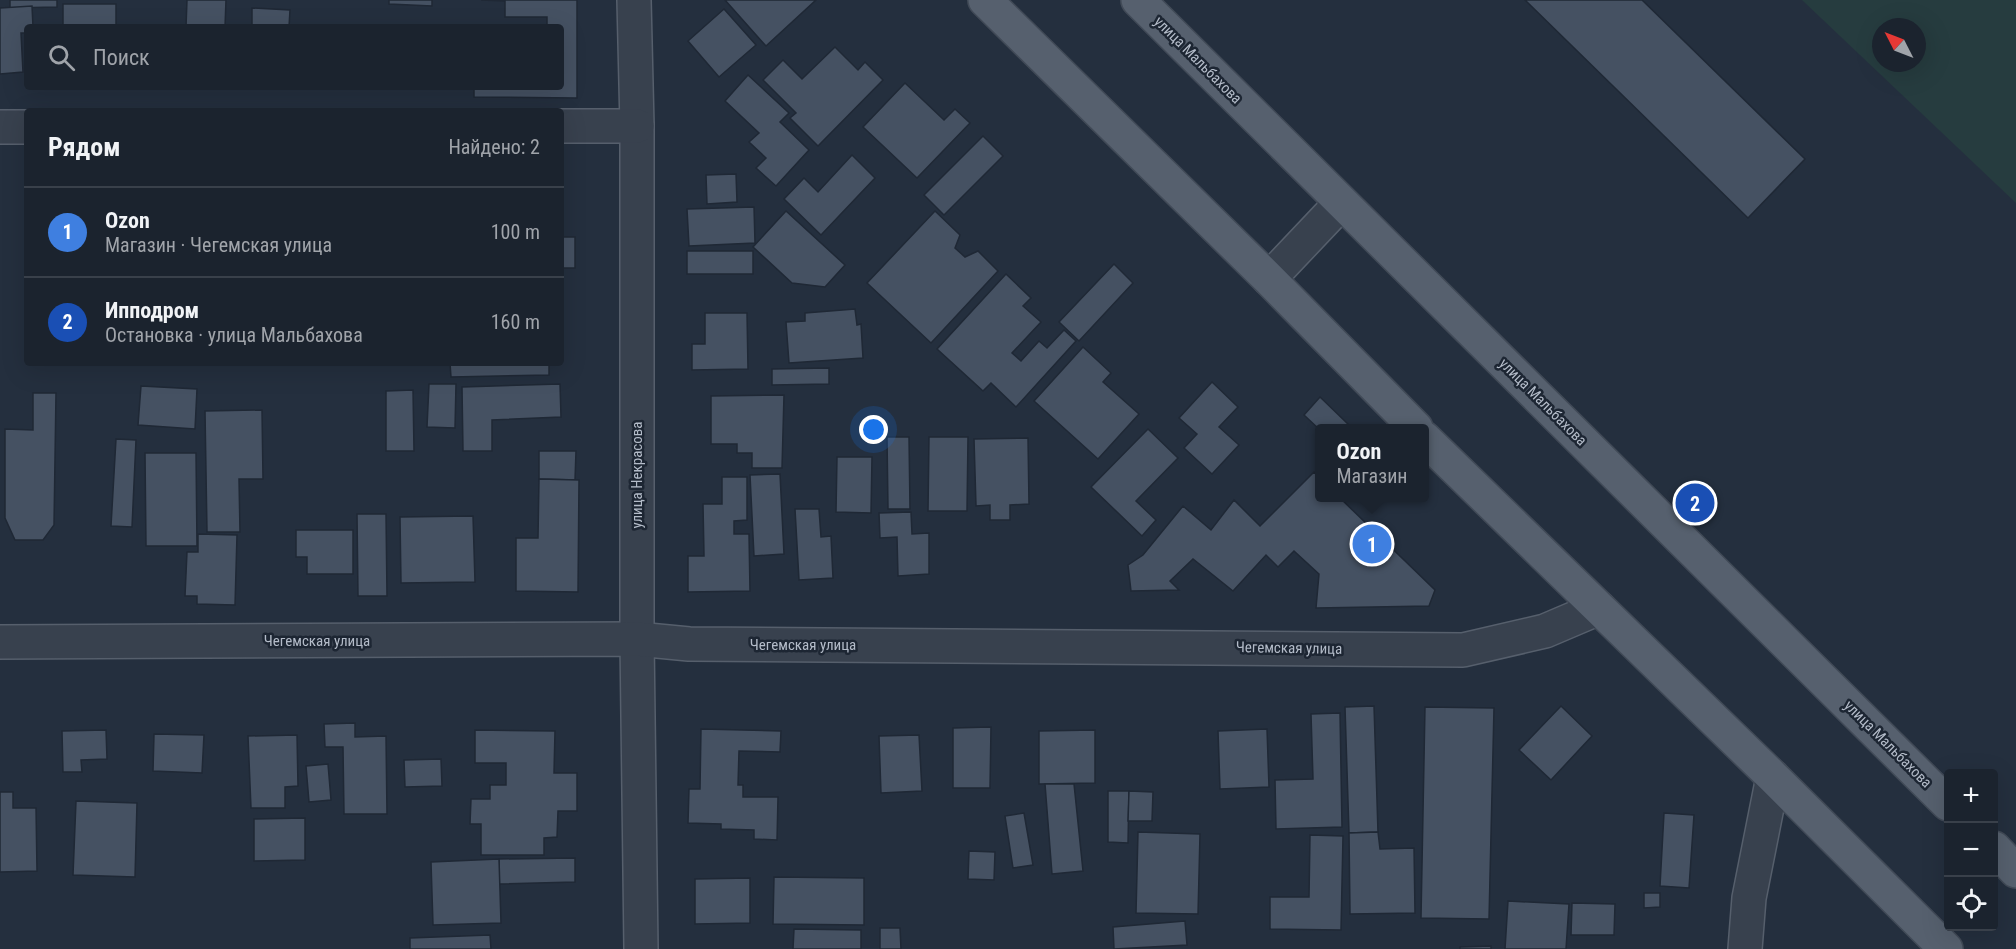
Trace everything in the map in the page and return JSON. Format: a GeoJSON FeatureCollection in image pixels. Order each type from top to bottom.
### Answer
{"type":"FeatureCollection","features":[{"type":"Feature","properties":{"kind":"main road"},"geometry":{"type":"LineString","coordinates":[[985,0],[1269,279],[1411,424]]}},
{"type":"Feature","properties":{"kind":"main road","name":"улица Мальбахова"},"geometry":{"type":"LineString","coordinates":[[1138,0],[1944,800]]}},
{"type":"Feature","properties":{"kind":"main road"},"geometry":{"type":"LineString","coordinates":[[1429,442],[1946,949]]}},
{"type":"Feature","properties":{"kind":"main road"},"geometry":{"type":"LineString","coordinates":[[1998,852],[2016,871]]}},
{"type":"Feature","properties":{"kind":"street","name":"улица Некрасова"},"geometry":{"type":"LineString","coordinates":[[634,0],[637,126],[637,639],[641,949]]}},
{"type":"Feature","properties":{"kind":"street"},"geometry":{"type":"LineString","coordinates":[[564,126],[637,126]]}},
{"type":"Feature","properties":{"kind":"street"},"geometry":{"type":"LineString","coordinates":[[0,127],[24,127]]}},
{"type":"Feature","properties":{"kind":"street"},"geometry":{"type":"LineString","coordinates":[[1269,279],[1341,203]]}},
{"type":"Feature","properties":{"kind":"street","name":"Чегемская улица"},"geometry":{"type":"LineString","coordinates":[[0,642],[637,639],[689,644],[1463,650],[1545,631],[1599,608]]}},
{"type":"Feature","properties":{"kind":"street"},"geometry":{"type":"LineString","coordinates":[[1745,949],[1749,898],[1773,777]]}},
{"type":"Feature","properties":{"kind":"green space"},"geometry":{"type":"Polygon","coordinates":[[[1802,0],[2016,0],[2016,203],[1878,72],[1926,72],[1926,18],[1872,18],[1872,66],[1802,0]]]}},
{"type":"Feature","properties":{"kind":"building"},"geometry":{"type":"Polygon","coordinates":[[[10,0],[57,0],[57,7],[10,8],[10,0]]]}},
{"type":"Feature","properties":{"kind":"building"},"geometry":{"type":"Polygon","coordinates":[[[187,0],[226,0],[225,24],[186,24],[187,0]]]}},
{"type":"Feature","properties":{"kind":"building"},"geometry":{"type":"Polygon","coordinates":[[[389,0],[432,0],[432,6],[389,4],[389,0]]]}},
{"type":"Feature","properties":{"kind":"building"},"geometry":{"type":"Polygon","coordinates":[[[481,0],[577,0],[577,98],[474,97],[474,90],[564,90],[564,24],[547,24],[547,17],[505,17],[505,1],[481,0]]]}},
{"type":"Feature","properties":{"kind":"building"},"geometry":{"type":"Polygon","coordinates":[[[725,0],[816,0],[766,46],[725,0]]]}},
{"type":"Feature","properties":{"kind":"building"},"geometry":{"type":"Polygon","coordinates":[[[1525,0],[1642,0],[1805,159],[1748,218],[1525,0]]]}},
{"type":"Feature","properties":{"kind":"building"},"geometry":{"type":"Polygon","coordinates":[[[63,4],[116,4],[116,24],[63,24],[63,4]]]}},
{"type":"Feature","properties":{"kind":"building"},"geometry":{"type":"Polygon","coordinates":[[[32,6],[33,24],[24,24],[24,33],[21,33],[23,72],[0,74],[0,8],[32,6]]]}},
{"type":"Feature","properties":{"kind":"building"},"geometry":{"type":"Polygon","coordinates":[[[252,8],[290,10],[289,24],[252,24],[252,8]]]}},
{"type":"Feature","properties":{"kind":"building"},"geometry":{"type":"Polygon","coordinates":[[[724,9],[756,45],[719,77],[688,41],[724,9]]]}},
{"type":"Feature","properties":{"kind":"building"},"geometry":{"type":"Polygon","coordinates":[[[835,47],[858,70],[865,62],[883,80],[818,146],[790,118],[796,113],[763,80],[783,60],[802,79],[835,47]]]}},
{"type":"Feature","properties":{"kind":"building"},"geometry":{"type":"Polygon","coordinates":[[[748,75],[789,113],[780,122],[809,150],[776,186],[756,168],[766,158],[749,142],[759,133],[725,101],[748,75]]]}},
{"type":"Feature","properties":{"kind":"building"},"geometry":{"type":"Polygon","coordinates":[[[905,83],[944,120],[955,109],[970,123],[917,178],[863,127],[905,83]]]}},
{"type":"Feature","properties":{"kind":"building"},"geometry":{"type":"Polygon","coordinates":[[[983,136],[1003,156],[944,215],[924,195],[983,136]]]}},
{"type":"Feature","properties":{"kind":"building"},"geometry":{"type":"Polygon","coordinates":[[[852,155],[875,178],[821,235],[784,199],[804,178],[818,192],[852,155]]]}},
{"type":"Feature","properties":{"kind":"building"},"geometry":{"type":"Polygon","coordinates":[[[736,174],[737,202],[707,204],[706,175],[736,174]]]}},
{"type":"Feature","properties":{"kind":"building"},"geometry":{"type":"Polygon","coordinates":[[[754,207],[755,243],[689,246],[687,209],[754,207]]]}},
{"type":"Feature","properties":{"kind":"building"},"geometry":{"type":"Polygon","coordinates":[[[786,211],[845,265],[825,287],[792,283],[753,247],[786,211]]]}},
{"type":"Feature","properties":{"kind":"building"},"geometry":{"type":"Polygon","coordinates":[[[935,211],[960,235],[955,248],[965,257],[978,251],[998,271],[931,343],[867,283],[935,211]]]}},
{"type":"Feature","properties":{"kind":"building"},"geometry":{"type":"Polygon","coordinates":[[[564,237],[575,237],[575,268],[564,268],[564,237]]]}},
{"type":"Feature","properties":{"kind":"building"},"geometry":{"type":"Polygon","coordinates":[[[687,251],[753,251],[753,274],[687,274],[687,251]]]}},
{"type":"Feature","properties":{"kind":"building"},"geometry":{"type":"Polygon","coordinates":[[[1114,264],[1133,283],[1079,341],[1059,322],[1114,264]]]}},
{"type":"Feature","properties":{"kind":"building"},"geometry":{"type":"Polygon","coordinates":[[[1006,274],[1031,298],[1023,306],[1041,322],[1012,353],[1021,361],[1039,341],[1047,348],[1064,330],[1076,341],[1016,407],[991,383],[983,391],[937,349],[1006,274]]]}},
{"type":"Feature","properties":{"kind":"building"},"geometry":{"type":"Polygon","coordinates":[[[855,309],[857,325],[861,324],[863,358],[789,363],[786,322],[805,321],[805,313],[855,309]]]}},
{"type":"Feature","properties":{"kind":"building"},"geometry":{"type":"Polygon","coordinates":[[[705,313],[747,313],[748,369],[692,370],[692,344],[705,344],[705,313]]]}},
{"type":"Feature","properties":{"kind":"building"},"geometry":{"type":"Polygon","coordinates":[[[1083,347],[1111,373],[1103,382],[1139,414],[1098,459],[1034,401],[1083,347]]]}},
{"type":"Feature","properties":{"kind":"building"},"geometry":{"type":"Polygon","coordinates":[[[450,366],[549,366],[549,375],[451,377],[450,366]]]}},
{"type":"Feature","properties":{"kind":"building"},"geometry":{"type":"Polygon","coordinates":[[[829,368],[829,384],[772,385],[772,369],[829,368]]]}},
{"type":"Feature","properties":{"kind":"building"},"geometry":{"type":"Polygon","coordinates":[[[1212,382],[1238,407],[1219,427],[1239,445],[1212,474],[1184,448],[1197,434],[1179,418],[1212,382]]]}},
{"type":"Feature","properties":{"kind":"building"},"geometry":{"type":"Polygon","coordinates":[[[429,384],[456,384],[455,428],[427,427],[429,384]]]}},
{"type":"Feature","properties":{"kind":"building"},"geometry":{"type":"Polygon","coordinates":[[[560,384],[561,417],[492,420],[492,451],[463,451],[462,387],[560,384]]]}},
{"type":"Feature","properties":{"kind":"building"},"geometry":{"type":"Polygon","coordinates":[[[141,386],[197,389],[195,429],[138,425],[141,386]]]}},
{"type":"Feature","properties":{"kind":"building"},"geometry":{"type":"Polygon","coordinates":[[[413,390],[414,451],[386,451],[386,391],[413,390]]]}},
{"type":"Feature","properties":{"kind":"building"},"geometry":{"type":"Polygon","coordinates":[[[33,393],[56,393],[54,525],[43,540],[15,540],[5,518],[5,429],[33,430],[33,393]]]}},
{"type":"Feature","properties":{"kind":"building"},"geometry":{"type":"Polygon","coordinates":[[[784,395],[782,468],[752,468],[752,453],[737,453],[737,444],[711,444],[711,396],[784,395]]]}},
{"type":"Feature","properties":{"kind":"building"},"geometry":{"type":"Polygon","coordinates":[[[1320,397],[1348,424],[1315,425],[1304,415],[1320,397]]]}},
{"type":"Feature","properties":{"kind":"building"},"geometry":{"type":"Polygon","coordinates":[[[262,410],[263,479],[239,479],[240,532],[207,532],[205,411],[262,410]]]}},
{"type":"Feature","properties":{"kind":"building"},"geometry":{"type":"Polygon","coordinates":[[[1148,429],[1178,458],[1136,501],[1156,520],[1142,536],[1091,487],[1148,429]]]}},
{"type":"Feature","properties":{"kind":"building"},"geometry":{"type":"Polygon","coordinates":[[[887,437],[909,437],[910,509],[888,509],[887,437]]]}},
{"type":"Feature","properties":{"kind":"building"},"geometry":{"type":"Polygon","coordinates":[[[929,437],[968,437],[967,511],[928,511],[929,437]]]}},
{"type":"Feature","properties":{"kind":"building"},"geometry":{"type":"Polygon","coordinates":[[[1028,438],[1029,504],[1010,505],[1010,520],[990,520],[990,505],[976,506],[974,439],[1028,438]]]}},
{"type":"Feature","properties":{"kind":"building"},"geometry":{"type":"Polygon","coordinates":[[[116,439],[136,440],[132,527],[111,526],[116,439]]]}},
{"type":"Feature","properties":{"kind":"building"},"geometry":{"type":"Polygon","coordinates":[[[539,451],[576,451],[575,480],[539,479],[539,451]]]}},
{"type":"Feature","properties":{"kind":"building"},"geometry":{"type":"Polygon","coordinates":[[[145,453],[196,453],[197,546],[146,546],[145,453]]]}},
{"type":"Feature","properties":{"kind":"building"},"geometry":{"type":"Polygon","coordinates":[[[837,457],[872,457],[871,513],[836,512],[837,457]]]}},
{"type":"Feature","properties":{"kind":"building"},"geometry":{"type":"Polygon","coordinates":[[[1314,472],[1315,502],[1344,502],[1435,590],[1429,606],[1316,608],[1319,574],[1294,551],[1278,567],[1266,555],[1233,591],[1193,559],[1170,581],[1179,590],[1131,591],[1128,565],[1143,555],[1183,506],[1211,530],[1234,500],[1260,526],[1314,472]]]}},
{"type":"Feature","properties":{"kind":"building"},"geometry":{"type":"Polygon","coordinates":[[[780,474],[784,554],[754,556],[750,475],[780,474]]]}},
{"type":"Feature","properties":{"kind":"building"},"geometry":{"type":"Polygon","coordinates":[[[722,477],[747,477],[747,520],[734,521],[734,534],[749,534],[750,591],[688,592],[688,556],[704,556],[703,504],[722,504],[722,477]]]}},
{"type":"Feature","properties":{"kind":"building"},"geometry":{"type":"Polygon","coordinates":[[[539,479],[579,480],[578,592],[516,591],[516,538],[538,538],[539,479]]]}},
{"type":"Feature","properties":{"kind":"building"},"geometry":{"type":"Polygon","coordinates":[[[795,509],[819,509],[821,537],[831,536],[833,578],[799,580],[795,509]]]}},
{"type":"Feature","properties":{"kind":"building"},"geometry":{"type":"Polygon","coordinates":[[[911,512],[912,534],[929,533],[929,574],[898,576],[897,537],[880,538],[879,513],[911,512]]]}},
{"type":"Feature","properties":{"kind":"building"},"geometry":{"type":"Polygon","coordinates":[[[357,514],[386,514],[387,596],[358,596],[357,514]]]}},
{"type":"Feature","properties":{"kind":"building"},"geometry":{"type":"Polygon","coordinates":[[[473,516],[475,582],[401,583],[400,517],[473,516]]]}},
{"type":"Feature","properties":{"kind":"building"},"geometry":{"type":"Polygon","coordinates":[[[296,530],[353,530],[353,574],[307,574],[307,557],[296,557],[296,530]]]}},
{"type":"Feature","properties":{"kind":"building"},"geometry":{"type":"Polygon","coordinates":[[[198,534],[237,535],[235,605],[197,604],[197,596],[185,596],[187,552],[198,552],[198,534]]]}},
{"type":"Feature","properties":{"kind":"building"},"geometry":{"type":"Polygon","coordinates":[[[1374,706],[1378,832],[1349,833],[1345,707],[1374,706]]]}},
{"type":"Feature","properties":{"kind":"building"},"geometry":{"type":"Polygon","coordinates":[[[1561,706],[1592,736],[1551,780],[1519,750],[1561,706]]]}},
{"type":"Feature","properties":{"kind":"building"},"geometry":{"type":"Polygon","coordinates":[[[1425,707],[1494,708],[1489,919],[1421,918],[1425,707]]]}},
{"type":"Feature","properties":{"kind":"building"},"geometry":{"type":"Polygon","coordinates":[[[1340,713],[1342,827],[1276,829],[1275,780],[1313,779],[1311,714],[1340,713]]]}},
{"type":"Feature","properties":{"kind":"building"},"geometry":{"type":"Polygon","coordinates":[[[355,723],[355,737],[386,736],[387,814],[344,814],[343,747],[325,747],[324,724],[355,723]]]}},
{"type":"Feature","properties":{"kind":"building"},"geometry":{"type":"Polygon","coordinates":[[[991,727],[990,788],[953,788],[953,728],[991,727]]]}},
{"type":"Feature","properties":{"kind":"building"},"geometry":{"type":"Polygon","coordinates":[[[701,729],[781,731],[780,752],[739,751],[738,785],[743,785],[743,797],[778,797],[777,840],[754,839],[754,830],[721,829],[721,824],[688,823],[689,789],[700,789],[701,729]]]}},
{"type":"Feature","properties":{"kind":"building"},"geometry":{"type":"Polygon","coordinates":[[[1267,729],[1269,787],[1220,789],[1218,731],[1267,729]]]}},
{"type":"Feature","properties":{"kind":"building"},"geometry":{"type":"Polygon","coordinates":[[[106,730],[107,759],[81,760],[82,772],[63,772],[62,731],[106,730]]]}},
{"type":"Feature","properties":{"kind":"building"},"geometry":{"type":"Polygon","coordinates":[[[475,730],[555,731],[554,773],[577,773],[577,811],[558,811],[557,837],[544,838],[544,855],[481,855],[481,824],[470,824],[471,799],[490,799],[490,785],[506,785],[506,763],[475,763],[475,730]]]}},
{"type":"Feature","properties":{"kind":"building"},"geometry":{"type":"Polygon","coordinates":[[[1095,730],[1095,783],[1039,784],[1039,731],[1095,730]]]}},
{"type":"Feature","properties":{"kind":"building"},"geometry":{"type":"Polygon","coordinates":[[[154,734],[204,735],[202,773],[153,771],[154,734]]]}},
{"type":"Feature","properties":{"kind":"building"},"geometry":{"type":"Polygon","coordinates":[[[297,735],[298,786],[285,787],[285,808],[251,808],[248,736],[297,735]]]}},
{"type":"Feature","properties":{"kind":"building"},"geometry":{"type":"Polygon","coordinates":[[[919,735],[922,791],[881,793],[879,736],[919,735]]]}},
{"type":"Feature","properties":{"kind":"building"},"geometry":{"type":"Polygon","coordinates":[[[441,759],[442,786],[405,787],[404,760],[441,759]]]}},
{"type":"Feature","properties":{"kind":"building"},"geometry":{"type":"Polygon","coordinates":[[[328,764],[331,800],[309,802],[306,766],[328,764]]]}},
{"type":"Feature","properties":{"kind":"building"},"geometry":{"type":"Polygon","coordinates":[[[1045,784],[1074,784],[1083,871],[1052,874],[1045,784]]]}},
{"type":"Feature","properties":{"kind":"building"},"geometry":{"type":"Polygon","coordinates":[[[1108,791],[1129,791],[1128,843],[1108,842],[1108,791]]]}},
{"type":"Feature","properties":{"kind":"building"},"geometry":{"type":"Polygon","coordinates":[[[1129,791],[1153,792],[1152,821],[1128,821],[1129,791]]]}},
{"type":"Feature","properties":{"kind":"building"},"geometry":{"type":"Polygon","coordinates":[[[0,792],[13,792],[13,808],[36,808],[37,871],[0,872],[0,792]]]}},
{"type":"Feature","properties":{"kind":"building"},"geometry":{"type":"Polygon","coordinates":[[[76,801],[137,803],[135,877],[73,875],[76,801]]]}},
{"type":"Feature","properties":{"kind":"building"},"geometry":{"type":"Polygon","coordinates":[[[1024,813],[1033,865],[1013,868],[1005,816],[1024,813]]]}},
{"type":"Feature","properties":{"kind":"building"},"geometry":{"type":"Polygon","coordinates":[[[1664,813],[1694,815],[1689,888],[1660,886],[1664,813]]]}},
{"type":"Feature","properties":{"kind":"building"},"geometry":{"type":"Polygon","coordinates":[[[305,818],[305,860],[254,861],[254,819],[305,818]]]}},
{"type":"Feature","properties":{"kind":"building"},"geometry":{"type":"Polygon","coordinates":[[[1138,832],[1200,834],[1198,914],[1136,913],[1138,832]]]}},
{"type":"Feature","properties":{"kind":"building"},"geometry":{"type":"Polygon","coordinates":[[[1378,832],[1380,849],[1414,848],[1415,913],[1350,914],[1349,833],[1378,832]]]}},
{"type":"Feature","properties":{"kind":"building"},"geometry":{"type":"Polygon","coordinates":[[[1310,835],[1343,836],[1341,930],[1270,929],[1270,897],[1309,897],[1310,835]]]}},
{"type":"Feature","properties":{"kind":"building"},"geometry":{"type":"Polygon","coordinates":[[[969,851],[995,852],[994,880],[968,879],[969,851]]]}},
{"type":"Feature","properties":{"kind":"building"},"geometry":{"type":"Polygon","coordinates":[[[575,858],[575,882],[499,884],[499,859],[575,858]]]}},
{"type":"Feature","properties":{"kind":"building"},"geometry":{"type":"Polygon","coordinates":[[[499,859],[501,923],[433,925],[431,862],[499,859]]]}},
{"type":"Feature","properties":{"kind":"building"},"geometry":{"type":"Polygon","coordinates":[[[774,877],[864,878],[864,925],[773,924],[774,877]]]}},
{"type":"Feature","properties":{"kind":"building"},"geometry":{"type":"Polygon","coordinates":[[[750,878],[750,923],[695,924],[695,879],[750,878]]]}},
{"type":"Feature","properties":{"kind":"building"},"geometry":{"type":"Polygon","coordinates":[[[1644,893],[1660,893],[1660,907],[1644,908],[1644,893]]]}},
{"type":"Feature","properties":{"kind":"building"},"geometry":{"type":"Polygon","coordinates":[[[1508,901],[1569,904],[1566,949],[1505,949],[1508,901]]]}},
{"type":"Feature","properties":{"kind":"building"},"geometry":{"type":"Polygon","coordinates":[[[1572,903],[1615,904],[1614,935],[1571,935],[1572,903]]]}},
{"type":"Feature","properties":{"kind":"building"},"geometry":{"type":"Polygon","coordinates":[[[1185,921],[1187,945],[1114,949],[1113,927],[1185,921]]]}},
{"type":"Feature","properties":{"kind":"building"},"geometry":{"type":"Polygon","coordinates":[[[880,928],[900,928],[901,949],[880,949],[880,928]]]}},
{"type":"Feature","properties":{"kind":"building"},"geometry":{"type":"Polygon","coordinates":[[[794,929],[861,930],[861,949],[793,949],[794,929]]]}},
{"type":"Feature","properties":{"kind":"building"},"geometry":{"type":"Polygon","coordinates":[[[490,935],[491,949],[410,949],[410,938],[490,935]]]}},
{"type":"Feature","properties":{"kind":"building"},"geometry":{"type":"Polygon","coordinates":[[[1491,946],[1491,949],[1460,949],[1460,947],[1491,946]]]}},
{"type":"Feature","properties":{"kind":"place","name":"Ипподром"},"geometry":{"type":"Point","coordinates":[1695,503]}},
{"type":"Feature","properties":{"kind":"place","name":"Ozon"},"geometry":{"type":"Point","coordinates":[1372,544]}}]}
